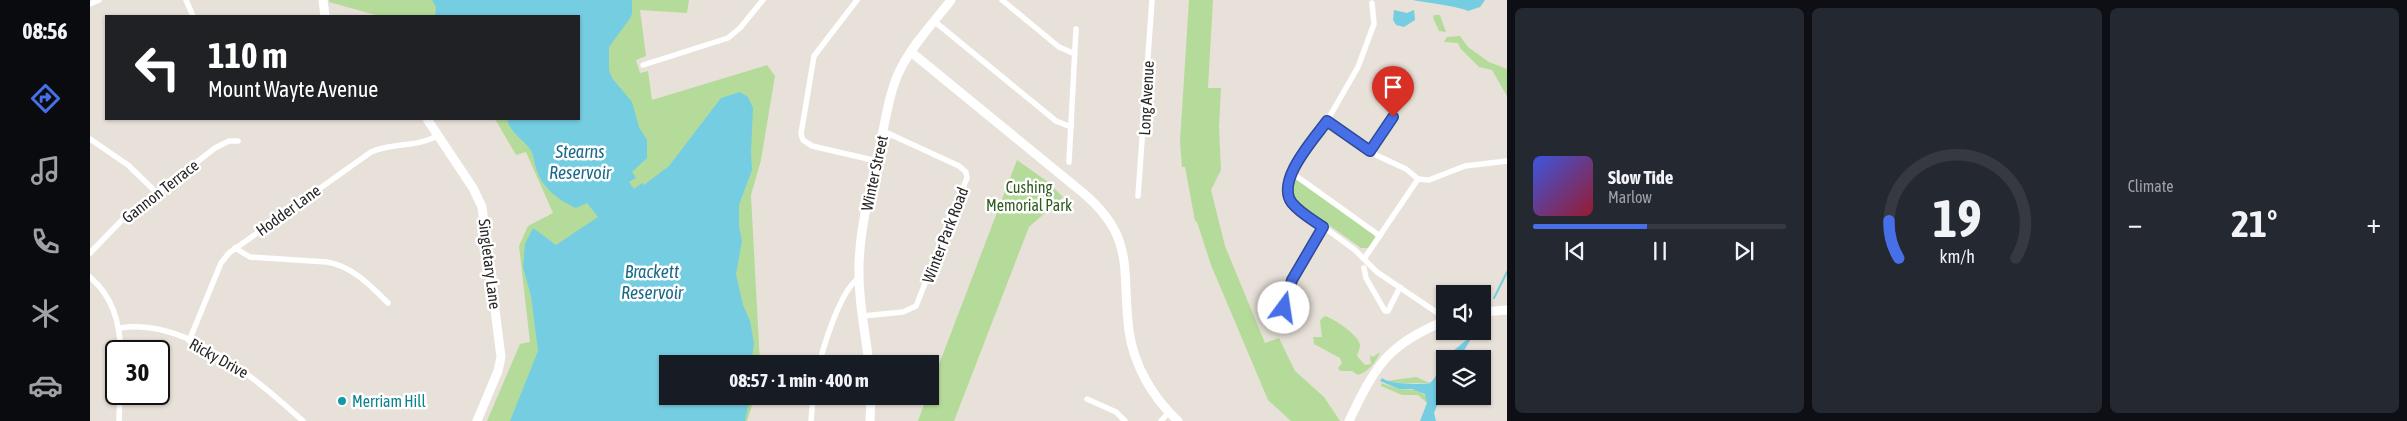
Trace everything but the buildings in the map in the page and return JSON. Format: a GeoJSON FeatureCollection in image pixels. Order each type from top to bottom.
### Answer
{"type":"FeatureCollection","features":[{"type":"Feature","properties":{"kind":"street"},"geometry":{"type":"LineString","coordinates":[[186,0],[193,15]]}},
{"type":"Feature","properties":{"kind":"street"},"geometry":{"type":"LineString","coordinates":[[323,0],[325,15]]}},
{"type":"Feature","properties":{"kind":"street"},"geometry":{"type":"LineString","coordinates":[[644,65],[728,38],[740,28],[763,0]]}},
{"type":"Feature","properties":{"kind":"street"},"geometry":{"type":"LineString","coordinates":[[857,0],[814,56],[801,134],[803,140],[812,146],[877,161]]}},
{"type":"Feature","properties":{"kind":"street","name":"Winter Street"},"geometry":{"type":"LineString","coordinates":[[868,355],[859,278],[862,233],[883,130],[897,76],[911,52],[951,0]]}},
{"type":"Feature","properties":{"kind":"street"},"geometry":{"type":"LineString","coordinates":[[1002,0],[1059,47],[1075,54]]}},
{"type":"Feature","properties":{"kind":"street","name":"Long Avenue"},"geometry":{"type":"LineString","coordinates":[[1138,196],[1152,0]]}},
{"type":"Feature","properties":{"kind":"street"},"geometry":{"type":"LineString","coordinates":[[1372,3],[1374,24],[1352,79],[1327,121],[1292,172],[1287,183],[1289,198],[1298,209],[1364,259],[1366,278],[1385,311],[1390,308],[1400,287]]}},
{"type":"Feature","properties":{"kind":"street"},"geometry":{"type":"LineString","coordinates":[[934,21],[1056,121],[1071,127]]}},
{"type":"Feature","properties":{"kind":"street"},"geometry":{"type":"LineString","coordinates":[[1068,162],[1076,28]]}},
{"type":"Feature","properties":{"kind":"street"},"geometry":{"type":"LineString","coordinates":[[911,52],[1089,198],[1104,214],[1114,230],[1127,271],[1130,332],[1136,356],[1148,383],[1178,421]]}},
{"type":"Feature","properties":{"kind":"street"},"geometry":{"type":"LineString","coordinates":[[1370,151],[1393,117]]}},
{"type":"Feature","properties":{"kind":"street","name":"Singletary Lane"},"geometry":{"type":"LineString","coordinates":[[428,120],[476,194],[485,220],[501,357],[498,371],[477,421]]}},
{"type":"Feature","properties":{"kind":"street"},"geometry":{"type":"LineString","coordinates":[[1327,121],[1370,151],[1406,169],[1418,179],[1429,180],[1465,166],[1507,160]]}},
{"type":"Feature","properties":{"kind":"street","name":"Winter Park Road"},"geometry":{"type":"LineString","coordinates":[[864,316],[903,312],[916,306],[967,178],[966,172],[958,166],[883,130]]}},
{"type":"Feature","properties":{"kind":"street","name":"Hodder Lane"},"geometry":{"type":"LineString","coordinates":[[189,340],[221,263],[235,248],[371,152],[381,148],[427,141],[438,135]]}},
{"type":"Feature","properties":{"kind":"street"},"geometry":{"type":"LineString","coordinates":[[90,139],[128,164],[157,193]]}},
{"type":"Feature","properties":{"kind":"street","name":"Gannon Terrace"},"geometry":{"type":"LineString","coordinates":[[90,253],[112,229],[215,148],[229,141],[238,141]]}},
{"type":"Feature","properties":{"kind":"street"},"geometry":{"type":"LineString","coordinates":[[1292,172],[1380,236]]}},
{"type":"Feature","properties":{"kind":"street"},"geometry":{"type":"LineString","coordinates":[[1364,259],[1418,179]]}},
{"type":"Feature","properties":{"kind":"street"},"geometry":{"type":"LineString","coordinates":[[1284,308],[1292,280],[1323,227]]}},
{"type":"Feature","properties":{"kind":"street"},"geometry":{"type":"LineString","coordinates":[[235,248],[250,257],[320,261],[338,265],[360,278],[388,303]]}},
{"type":"Feature","properties":{"kind":"street"},"geometry":{"type":"LineString","coordinates":[[1357,274],[1366,266]]}},
{"type":"Feature","properties":{"kind":"street"},"geometry":{"type":"LineString","coordinates":[[1366,266],[1400,287],[1436,313]]}},
{"type":"Feature","properties":{"kind":"street"},"geometry":{"type":"LineString","coordinates":[[90,276],[109,300],[120,328],[121,340]]}},
{"type":"Feature","properties":{"kind":"street"},"geometry":{"type":"LineString","coordinates":[[822,355],[844,298],[851,284],[859,278]]}},
{"type":"Feature","properties":{"kind":"street"},"geometry":{"type":"LineString","coordinates":[[1491,311],[1507,310]]}},
{"type":"Feature","properties":{"kind":"street"},"geometry":{"type":"LineString","coordinates":[[1349,421],[1371,377],[1385,358],[1408,339],[1436,325]]}},
{"type":"Feature","properties":{"kind":"street","name":"Ricky Drive"},"geometry":{"type":"LineString","coordinates":[[120,328],[151,327],[168,331],[189,340],[243,369],[303,421]]}},
{"type":"Feature","properties":{"kind":"street"},"geometry":{"type":"LineString","coordinates":[[1087,399],[1116,412],[1125,421]]}},
{"type":"Feature","properties":{"kind":"street"},"geometry":{"type":"LineString","coordinates":[[118,421],[119,405]]}},
{"type":"Feature","properties":{"kind":"street"},"geometry":{"type":"LineString","coordinates":[[811,421],[812,405]]}},
{"type":"Feature","properties":{"kind":"street"},"geometry":{"type":"LineString","coordinates":[[870,421],[871,405]]}},
{"type":"Feature","properties":{"kind":"street"},"geometry":{"type":"LineString","coordinates":[[1160,421],[1169,412]]}},
{"type":"Feature","properties":{"kind":"green space"},"geometry":{"type":"Polygon","coordinates":[[[329,0],[689,0],[687,13],[640,10],[646,56],[636,60],[640,73],[648,71],[652,100],[767,65],[775,76],[761,160],[751,195],[760,355],[659,355],[659,405],[752,405],[747,421],[487,421],[520,344],[530,342],[519,246],[528,226],[553,213],[526,152],[516,155],[496,120],[580,120],[580,15],[375,15],[329,2],[329,0]]]}},
{"type":"Feature","properties":{"kind":"green space"},"geometry":{"type":"Polygon","coordinates":[[[1189,0],[1213,0],[1208,88],[1221,88],[1219,127],[1221,170],[1211,190],[1225,246],[1265,343],[1279,338],[1295,371],[1324,397],[1340,421],[1291,421],[1268,400],[1211,265],[1197,222],[1195,221],[1185,167],[1182,167],[1180,142],[1189,0]]]}},
{"type":"Feature","properties":{"kind":"green space"},"geometry":{"type":"Polygon","coordinates":[[[1434,15],[1440,15],[1446,32],[1439,31],[1433,18],[1434,15]]]}},
{"type":"Feature","properties":{"kind":"green space"},"geometry":{"type":"Polygon","coordinates":[[[1460,36],[1468,47],[1489,62],[1507,69],[1507,96],[1492,70],[1479,67],[1461,49],[1458,43],[1444,42],[1447,37],[1460,36]]]}},
{"type":"Feature","properties":{"kind":"green space","name":"Cushing Memorial Park"},"geometry":{"type":"Polygon","coordinates":[[[1017,160],[1048,182],[1063,197],[1029,227],[954,421],[918,421],[924,405],[939,405],[939,364],[1017,160]]]}},
{"type":"Feature","properties":{"kind":"green space"},"geometry":{"type":"Polygon","coordinates":[[[1294,178],[1374,234],[1375,238],[1368,248],[1361,248],[1298,203],[1291,189],[1294,178]]]}},
{"type":"Feature","properties":{"kind":"green space"},"geometry":{"type":"Polygon","coordinates":[[[1326,316],[1356,337],[1360,345],[1357,356],[1365,365],[1371,364],[1370,355],[1373,357],[1380,352],[1369,369],[1358,375],[1352,371],[1340,371],[1338,368],[1342,363],[1340,358],[1314,344],[1313,337],[1322,337],[1320,321],[1326,316]]]}},
{"type":"Feature","properties":{"kind":"green space"},"geometry":{"type":"Polygon","coordinates":[[[1416,377],[1430,383],[1386,381],[1416,377]]]}},
{"type":"Feature","properties":{"kind":"green space"},"geometry":{"type":"Polygon","coordinates":[[[1381,383],[1399,389],[1418,390],[1426,396],[1427,403],[1418,395],[1402,395],[1381,386],[1381,383]]]}},
{"type":"Feature","properties":{"kind":"water","name":"Brackett Reservoir"},"geometry":{"type":"Polygon","coordinates":[[[432,0],[632,0],[632,14],[609,47],[609,70],[612,78],[632,102],[639,127],[647,140],[647,158],[632,172],[636,178],[629,182],[634,189],[642,183],[644,185],[669,166],[721,98],[740,92],[748,97],[753,108],[752,170],[739,205],[739,226],[742,241],[736,274],[743,305],[750,321],[754,343],[752,355],[659,355],[659,405],[748,405],[745,421],[510,421],[538,351],[531,296],[523,267],[525,244],[533,228],[556,245],[598,217],[587,203],[576,208],[557,197],[542,182],[531,151],[513,132],[507,120],[580,120],[580,15],[435,15],[436,7],[432,0]]]}},
{"type":"Feature","properties":{"kind":"water"},"geometry":{"type":"Polygon","coordinates":[[[1413,0],[1485,0],[1480,7],[1468,11],[1451,6],[1413,0]]]}},
{"type":"Feature","properties":{"kind":"water"},"geometry":{"type":"Polygon","coordinates":[[[1394,10],[1407,13],[1414,10],[1415,20],[1404,27],[1396,25],[1393,20],[1394,10]]]}},
{"type":"Feature","properties":{"kind":"water"},"geometry":{"type":"Polygon","coordinates":[[[1467,340],[1470,340],[1464,350],[1454,350],[1467,340]]]}},
{"type":"Feature","properties":{"kind":"water"},"geometry":{"type":"Polygon","coordinates":[[[1436,375],[1437,405],[1434,413],[1436,421],[1420,421],[1427,403],[1425,394],[1412,389],[1399,389],[1380,381],[1382,378],[1398,383],[1430,383],[1436,375]]]}},
{"type":"Feature","properties":{"kind":"waterway"},"geometry":{"type":"LineString","coordinates":[[1494,298],[1507,272]]}},
{"type":"Feature","properties":{"kind":"place","name":"Merriam Hill"},"geometry":{"type":"Point","coordinates":[342,401]}},
{"type":"Feature","properties":{"kind":"route"},"geometry":{"type":"LineString","coordinates":[[1284,308],[1284,300],[1289,285],[1323,227],[1298,209],[1289,198],[1287,183],[1292,172],[1327,121],[1370,151],[1393,117]]}},
{"type":"Feature","properties":{"kind":"water label","name":"Stearns Reservoir"},"geometry":{"type":"Point","coordinates":[580,161]}}]}
